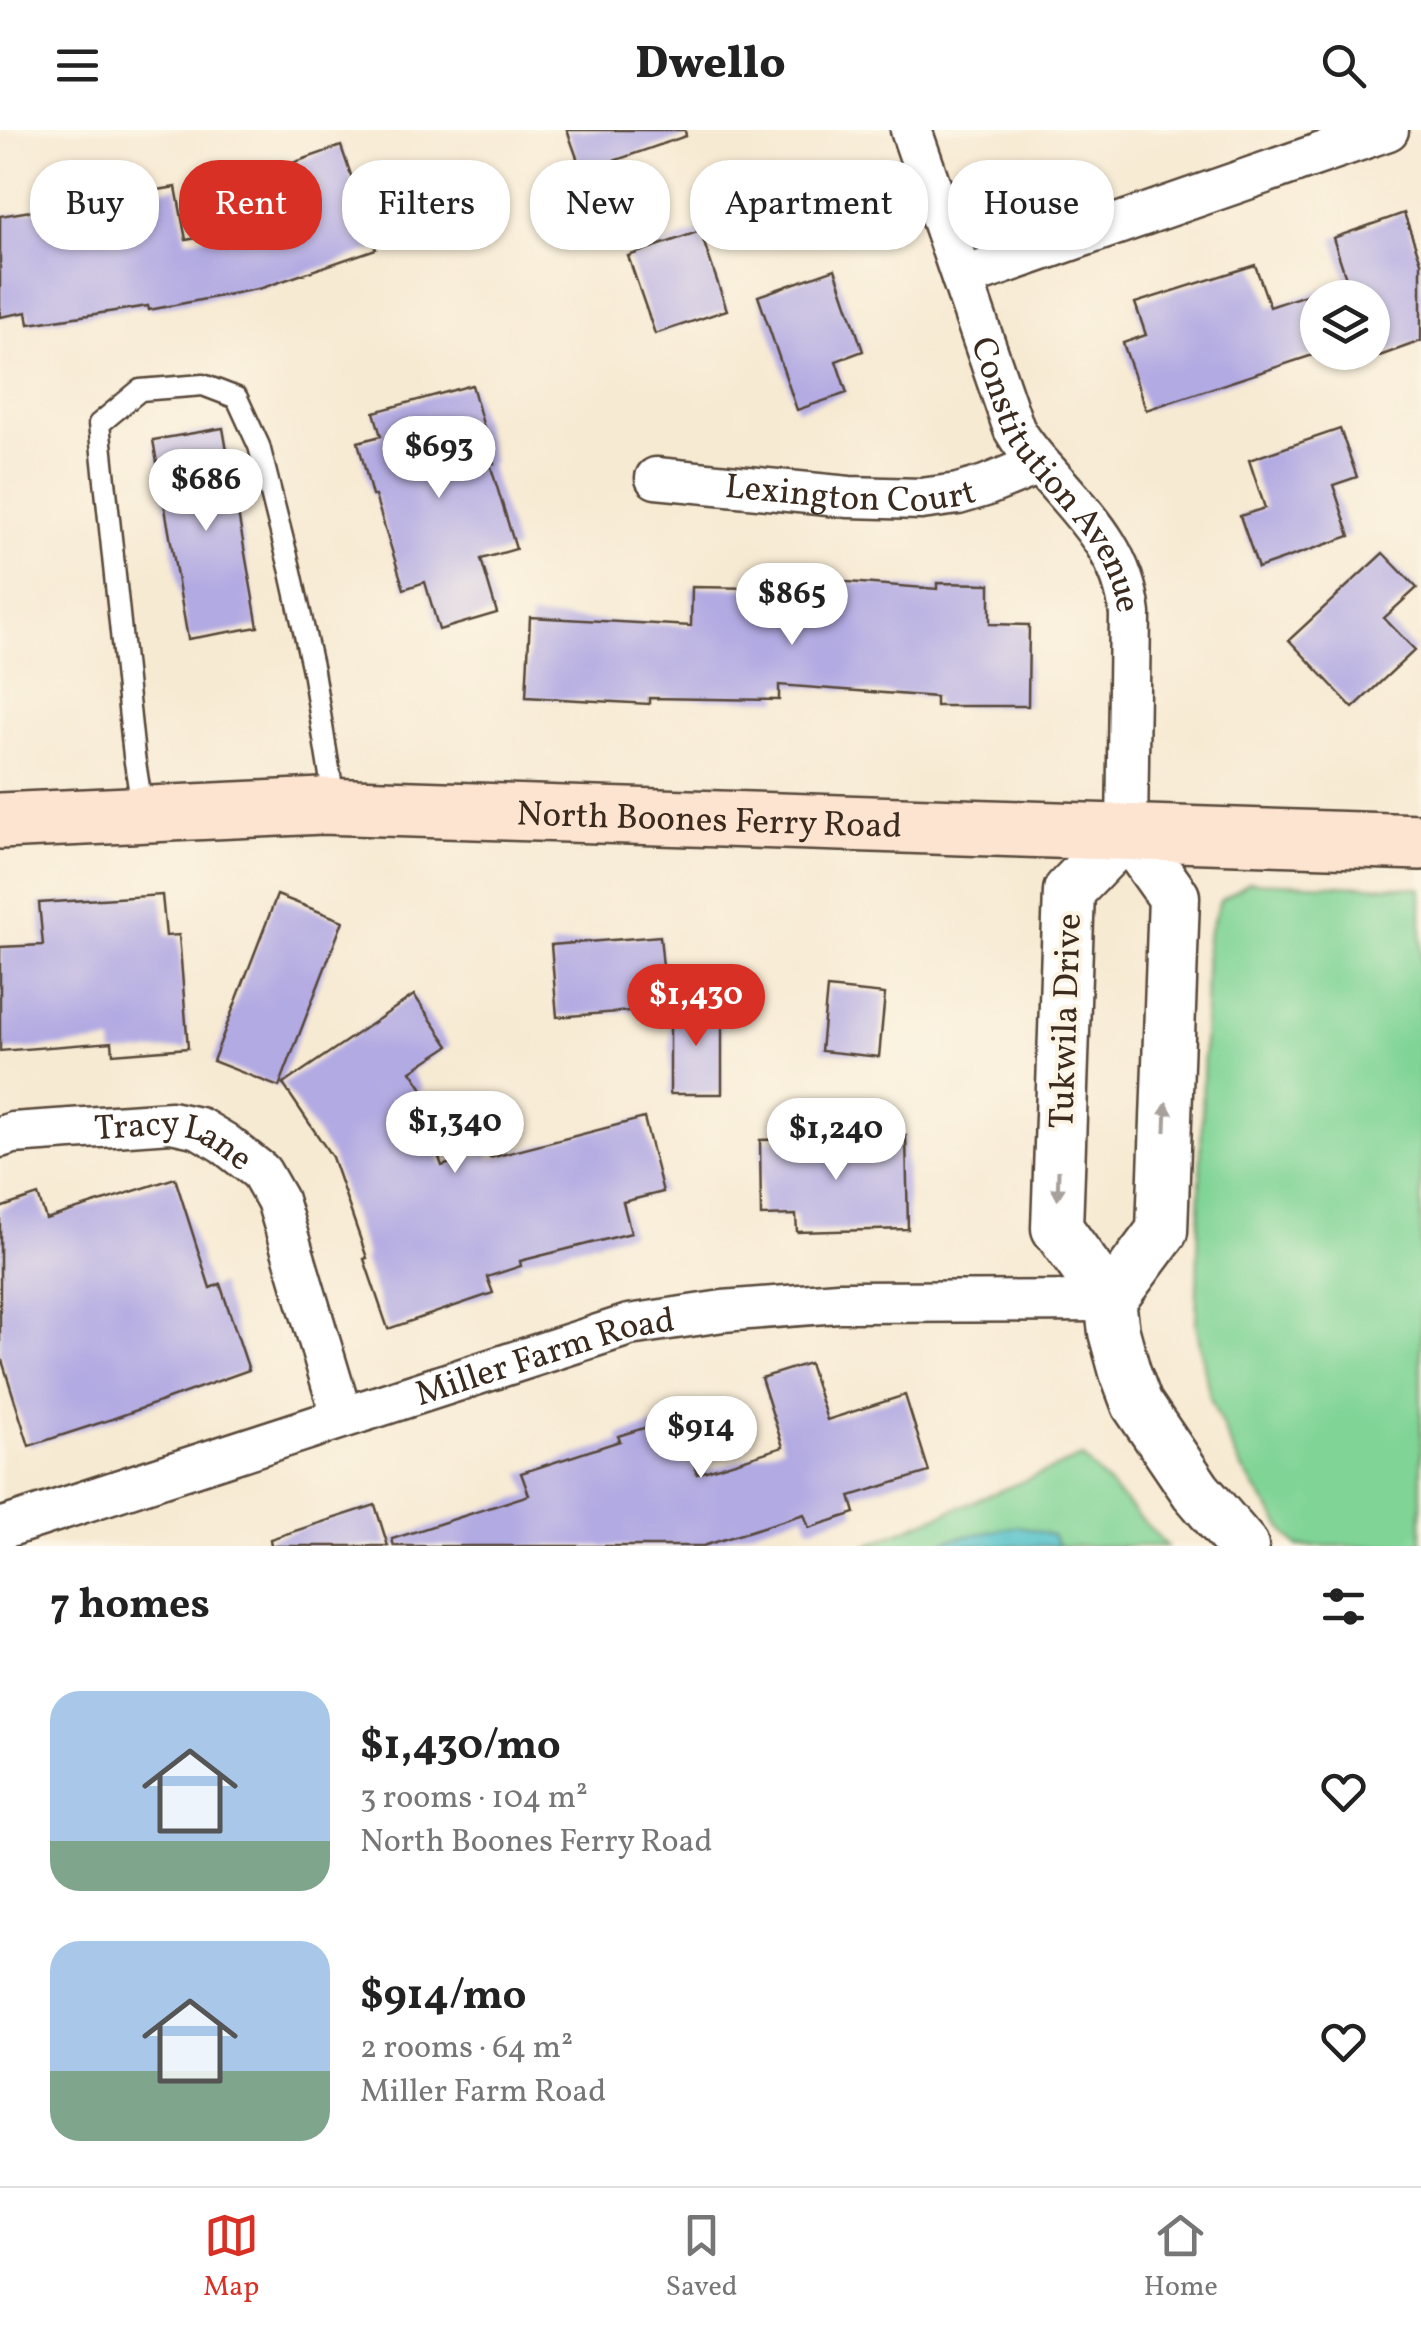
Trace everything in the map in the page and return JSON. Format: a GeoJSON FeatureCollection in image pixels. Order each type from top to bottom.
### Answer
{"type":"FeatureCollection","features":[{"type":"Feature","properties":{"kind":"main road","name":"North Boones Ferry Road"},"geometry":{"type":"LineString","coordinates":[[0,821],[335,808],[1421,842]]}},
{"type":"Feature","properties":{"kind":"street","name":"Constitution Avenue"},"geometry":{"type":"LineString","coordinates":[[911,130],[1019,438],[1101,536],[1127,591],[1127,831]]}},
{"type":"Feature","properties":{"kind":"street"},"geometry":{"type":"LineString","coordinates":[[962,278],[1388,130]]}},
{"type":"Feature","properties":{"kind":"street","name":"Lexington Court"},"geometry":{"type":"LineString","coordinates":[[656,478],[849,498],[921,499],[985,486],[1040,464]]}},
{"type":"Feature","properties":{"kind":"street"},"geometry":{"type":"LineString","coordinates":[[1110,1301],[1162,1232],[1174,898],[1127,831]]}},
{"type":"Feature","properties":{"kind":"street","name":"Tukwila Drive"},"geometry":{"type":"LineString","coordinates":[[1127,831],[1069,891],[1057,1228],[1110,1301],[1114,1332],[1137,1404],[1196,1491],[1243,1546]]}},
{"type":"Feature","properties":{"kind":"street","name":"Tracy Lane"},"geometry":{"type":"LineString","coordinates":[[0,1137],[170,1122],[200,1128],[261,1172],[277,1200],[342,1417]]}},
{"type":"Feature","properties":{"kind":"street","name":"Miller Farm Road"},"geometry":{"type":"LineString","coordinates":[[0,1529],[629,1325],[723,1311],[838,1302],[1110,1301]]}},
{"type":"Feature","properties":{"kind":"lane"},"geometry":{"type":"LineString","coordinates":[[143,814],[98,424],[140,390],[203,385],[237,398],[259,446],[314,671],[335,808]]}},
{"type":"Feature","properties":{"kind":"green space"},"geometry":{"type":"Polygon","coordinates":[[[1250,882],[1421,888],[1421,1546],[1297,1546],[1240,1466],[1210,1398],[1196,1324],[1207,938],[1220,901],[1250,882]]]}},
{"type":"Feature","properties":{"kind":"green space"},"geometry":{"type":"Polygon","coordinates":[[[1082,1457],[1167,1546],[865,1546],[1082,1457]]]}},
{"type":"Feature","properties":{"kind":"water"},"geometry":{"type":"Polygon","coordinates":[[[1018,1526],[1052,1535],[1059,1546],[934,1546],[952,1539],[1018,1526]]]}},
{"type":"Feature","properties":{"kind":"building"},"geometry":{"type":"Polygon","coordinates":[[[567,130],[685,130],[686,136],[617,160],[578,160],[567,130]]]}},
{"type":"Feature","properties":{"kind":"building"},"geometry":{"type":"Polygon","coordinates":[[[341,146],[346,160],[342,160],[342,250],[373,250],[262,288],[149,310],[148,306],[29,324],[27,312],[0,317],[0,216],[30,211],[30,250],[159,250],[159,190],[176,187],[179,250],[322,250],[322,160],[301,160],[341,146]]]}},
{"type":"Feature","properties":{"kind":"building"},"geometry":{"type":"Polygon","coordinates":[[[1404,213],[1421,262],[1421,341],[1390,352],[1390,280],[1347,280],[1333,238],[1404,213]]]}},
{"type":"Feature","properties":{"kind":"building"},"geometry":{"type":"Polygon","coordinates":[[[690,234],[690,250],[706,250],[727,310],[655,334],[628,256],[645,250],[670,250],[670,241],[690,234]]]}},
{"type":"Feature","properties":{"kind":"building"},"geometry":{"type":"Polygon","coordinates":[[[1255,265],[1270,307],[1300,297],[1300,359],[1146,410],[1123,343],[1146,335],[1135,303],[1255,265]]]}},
{"type":"Feature","properties":{"kind":"building"},"geometry":{"type":"Polygon","coordinates":[[[835,269],[863,351],[836,361],[847,393],[797,410],[758,296],[835,269]]]}},
{"type":"Feature","properties":{"kind":"building"},"geometry":{"type":"Polygon","coordinates":[[[472,385],[494,463],[490,464],[516,549],[481,559],[497,613],[439,630],[425,582],[404,589],[358,442],[381,436],[374,412],[472,385]]]}},
{"type":"Feature","properties":{"kind":"building"},"geometry":{"type":"Polygon","coordinates":[[[223,428],[258,627],[188,639],[153,440],[223,428]]]}},
{"type":"Feature","properties":{"kind":"building"},"geometry":{"type":"Polygon","coordinates":[[[1340,429],[1357,477],[1333,485],[1350,536],[1258,568],[1240,516],[1265,508],[1249,460],[1340,429]]]}},
{"type":"Feature","properties":{"kind":"building"},"geometry":{"type":"Polygon","coordinates":[[[1383,553],[1417,588],[1384,618],[1415,650],[1353,708],[1289,640],[1383,553]]]}},
{"type":"Feature","properties":{"kind":"building"},"geometry":{"type":"Polygon","coordinates":[[[822,580],[937,589],[937,583],[990,584],[990,624],[1029,625],[1028,706],[936,706],[936,697],[779,685],[779,700],[649,698],[649,704],[526,697],[530,617],[691,626],[692,587],[822,589],[822,580]]]}},
{"type":"Feature","properties":{"kind":"building"},"geometry":{"type":"Polygon","coordinates":[[[162,895],[166,936],[179,935],[188,1048],[113,1054],[112,1042],[0,1051],[0,947],[43,945],[39,903],[162,895]]]}},
{"type":"Feature","properties":{"kind":"building"},"geometry":{"type":"Polygon","coordinates":[[[277,895],[343,921],[279,1087],[213,1061],[277,895]]]}},
{"type":"Feature","properties":{"kind":"building"},"geometry":{"type":"Polygon","coordinates":[[[660,936],[667,1008],[557,1017],[551,945],[660,936]]]}},
{"type":"Feature","properties":{"kind":"building"},"geometry":{"type":"Polygon","coordinates":[[[827,988],[885,994],[879,1057],[821,1051],[827,988]]]}},
{"type":"Feature","properties":{"kind":"building"},"geometry":{"type":"Polygon","coordinates":[[[414,995],[449,1046],[411,1071],[423,1089],[416,1093],[442,1166],[487,1151],[490,1158],[644,1118],[663,1192],[623,1202],[631,1233],[520,1261],[521,1266],[487,1277],[493,1293],[388,1329],[332,1157],[283,1084],[414,995]]]}},
{"type":"Feature","properties":{"kind":"building"},"geometry":{"type":"Polygon","coordinates":[[[670,1004],[722,1005],[722,1094],[670,1094],[670,1004]]]}},
{"type":"Feature","properties":{"kind":"building"},"geometry":{"type":"Polygon","coordinates":[[[906,1136],[908,1229],[797,1232],[796,1215],[761,1216],[760,1140],[906,1136]]]}},
{"type":"Feature","properties":{"kind":"building"},"geometry":{"type":"Polygon","coordinates":[[[175,1178],[210,1288],[220,1284],[249,1370],[29,1446],[0,1354],[0,1208],[38,1195],[46,1219],[175,1178]]]}},
{"type":"Feature","properties":{"kind":"building"},"geometry":{"type":"Polygon","coordinates":[[[809,1363],[827,1420],[905,1395],[929,1472],[850,1496],[855,1513],[809,1528],[804,1514],[703,1546],[394,1546],[392,1539],[529,1495],[521,1473],[679,1417],[697,1474],[783,1447],[761,1378],[809,1363]]]}},
{"type":"Feature","properties":{"kind":"building"},"geometry":{"type":"Polygon","coordinates":[[[375,1505],[388,1546],[271,1546],[270,1539],[375,1505]]]}}]}
